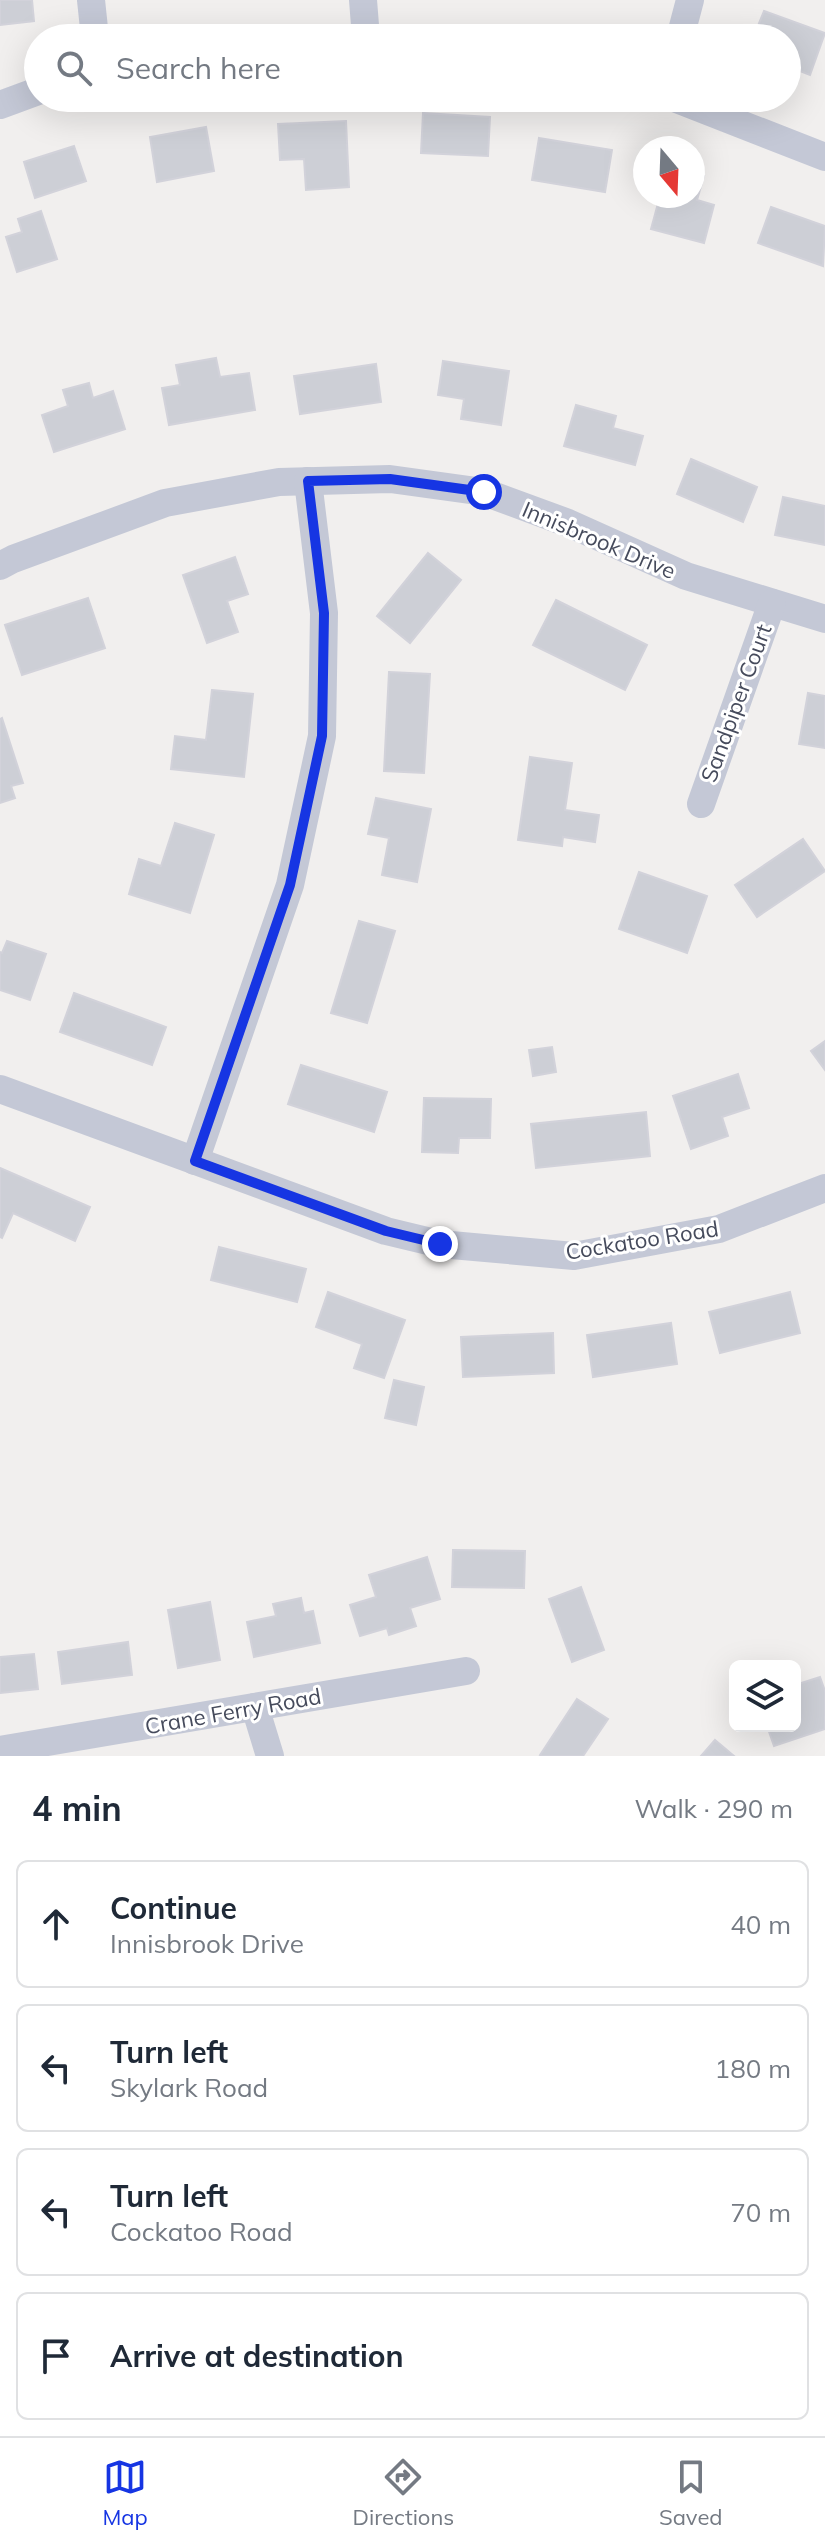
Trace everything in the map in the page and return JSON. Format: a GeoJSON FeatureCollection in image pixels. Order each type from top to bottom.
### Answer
{"type":"FeatureCollection","features":[{"type":"Feature","properties":{"kind":"street"},"geometry":{"type":"LineString","coordinates":[[91,0],[94,24]]}},
{"type":"Feature","properties":{"kind":"street"},"geometry":{"type":"LineString","coordinates":[[363,0],[365,24]]}},
{"type":"Feature","properties":{"kind":"street"},"geometry":{"type":"LineString","coordinates":[[684,24],[690,0]]}},
{"type":"Feature","properties":{"kind":"street"},"geometry":{"type":"LineString","coordinates":[[0,105],[24,96]]}},
{"type":"Feature","properties":{"kind":"street"},"geometry":{"type":"LineString","coordinates":[[710,112],[825,157]]}},
{"type":"Feature","properties":{"kind":"street","name":"Innisbrook Drive"},"geometry":{"type":"LineString","coordinates":[[0,566],[165,503],[279,482],[390,479],[484,492],[568,523],[686,576],[825,619]]}},
{"type":"Feature","properties":{"kind":"street"},"geometry":{"type":"LineString","coordinates":[[195,1161],[290,885],[322,736],[324,613],[308,481]]}},
{"type":"Feature","properties":{"kind":"street","name":"Sandpiper Court"},"geometry":{"type":"LineString","coordinates":[[701,804],[772,603]]}},
{"type":"Feature","properties":{"kind":"street","name":"Cockatoo Road"},"geometry":{"type":"LineString","coordinates":[[0,1089],[386,1231],[440,1244],[574,1256],[719,1229],[825,1188]]}},
{"type":"Feature","properties":{"kind":"street","name":"Crane Ferry Road"},"geometry":{"type":"LineString","coordinates":[[0,1750],[466,1671]]}},
{"type":"Feature","properties":{"kind":"street"},"geometry":{"type":"LineString","coordinates":[[255,1707],[270,1756]]}},
{"type":"Feature","properties":{"kind":"building"},"geometry":{"type":"Polygon","coordinates":[[[0,0],[32,0],[34,21],[0,25],[0,0]]]}},
{"type":"Feature","properties":{"kind":"building"},"geometry":{"type":"Polygon","coordinates":[[[764,11],[800,24],[759,24],[764,11]]]}},
{"type":"Feature","properties":{"kind":"building"},"geometry":{"type":"Polygon","coordinates":[[[801,24],[825,33],[810,75],[801,71],[801,24]]]}},
{"type":"Feature","properties":{"kind":"building"},"geometry":{"type":"Polygon","coordinates":[[[423,113],[490,117],[488,156],[421,153],[423,113]]]}},
{"type":"Feature","properties":{"kind":"building"},"geometry":{"type":"Polygon","coordinates":[[[346,121],[349,187],[306,190],[304,159],[280,160],[278,124],[346,121]]]}},
{"type":"Feature","properties":{"kind":"building"},"geometry":{"type":"Polygon","coordinates":[[[206,127],[214,171],[157,182],[150,137],[206,127]]]}},
{"type":"Feature","properties":{"kind":"building"},"geometry":{"type":"Polygon","coordinates":[[[539,138],[612,150],[605,192],[532,180],[539,138]]]}},
{"type":"Feature","properties":{"kind":"building"},"geometry":{"type":"Polygon","coordinates":[[[74,146],[86,181],[35,198],[24,162],[74,146]]]}},
{"type":"Feature","properties":{"kind":"building"},"geometry":{"type":"Polygon","coordinates":[[[705,202],[714,205],[704,243],[651,229],[657,208],[705,208],[705,202]]]}},
{"type":"Feature","properties":{"kind":"building"},"geometry":{"type":"Polygon","coordinates":[[[771,207],[825,226],[823,266],[758,243],[771,207]]]}},
{"type":"Feature","properties":{"kind":"building"},"geometry":{"type":"Polygon","coordinates":[[[41,211],[57,259],[17,272],[6,237],[22,232],[18,219],[41,211]]]}},
{"type":"Feature","properties":{"kind":"building"},"geometry":{"type":"Polygon","coordinates":[[[216,358],[220,377],[249,373],[255,410],[169,425],[162,388],[180,385],[176,365],[216,358]]]}},
{"type":"Feature","properties":{"kind":"building"},"geometry":{"type":"Polygon","coordinates":[[[443,361],[509,371],[501,425],[461,419],[464,399],[438,395],[443,361]]]}},
{"type":"Feature","properties":{"kind":"building"},"geometry":{"type":"Polygon","coordinates":[[[376,364],[381,402],[300,414],[294,376],[376,364]]]}},
{"type":"Feature","properties":{"kind":"building"},"geometry":{"type":"Polygon","coordinates":[[[89,383],[93,398],[113,391],[125,429],[54,452],[42,415],[68,406],[63,390],[89,383]]]}},
{"type":"Feature","properties":{"kind":"building"},"geometry":{"type":"Polygon","coordinates":[[[576,405],[616,416],[613,428],[643,436],[635,465],[564,446],[576,405]]]}},
{"type":"Feature","properties":{"kind":"building"},"geometry":{"type":"Polygon","coordinates":[[[691,459],[757,487],[743,522],[677,494],[691,459]]]}},
{"type":"Feature","properties":{"kind":"building"},"geometry":{"type":"Polygon","coordinates":[[[783,497],[825,506],[825,545],[775,535],[783,497]]]}},
{"type":"Feature","properties":{"kind":"building"},"geometry":{"type":"Polygon","coordinates":[[[428,553],[461,580],[410,643],[377,616],[428,553]]]}},
{"type":"Feature","properties":{"kind":"building"},"geometry":{"type":"Polygon","coordinates":[[[235,557],[248,594],[227,601],[238,632],[207,643],[183,575],[235,557]]]}},
{"type":"Feature","properties":{"kind":"building"},"geometry":{"type":"Polygon","coordinates":[[[88,598],[105,648],[22,675],[5,625],[88,598]]]}},
{"type":"Feature","properties":{"kind":"building"},"geometry":{"type":"Polygon","coordinates":[[[556,600],[647,645],[625,690],[533,645],[556,600]]]}},
{"type":"Feature","properties":{"kind":"building"},"geometry":{"type":"Polygon","coordinates":[[[389,672],[430,674],[424,773],[384,771],[389,672]]]}},
{"type":"Feature","properties":{"kind":"building"},"geometry":{"type":"Polygon","coordinates":[[[212,690],[253,694],[244,777],[171,769],[175,736],[206,740],[212,690]]]}},
{"type":"Feature","properties":{"kind":"building"},"geometry":{"type":"Polygon","coordinates":[[[808,693],[825,696],[825,748],[799,744],[808,693]]]}},
{"type":"Feature","properties":{"kind":"building"},"geometry":{"type":"Polygon","coordinates":[[[0,719],[23,783],[11,786],[15,798],[0,803],[0,719]]]}},
{"type":"Feature","properties":{"kind":"building"},"geometry":{"type":"Polygon","coordinates":[[[530,757],[572,763],[565,810],[599,815],[595,842],[563,837],[562,846],[518,840],[530,757]]]}},
{"type":"Feature","properties":{"kind":"building"},"geometry":{"type":"Polygon","coordinates":[[[376,798],[431,809],[417,882],[382,875],[389,838],[368,834],[376,798]]]}},
{"type":"Feature","properties":{"kind":"building"},"geometry":{"type":"Polygon","coordinates":[[[175,823],[214,835],[190,913],[129,894],[139,859],[161,866],[175,823]]]}},
{"type":"Feature","properties":{"kind":"building"},"geometry":{"type":"Polygon","coordinates":[[[803,839],[825,871],[757,917],[735,885],[803,839]]]}},
{"type":"Feature","properties":{"kind":"building"},"geometry":{"type":"Polygon","coordinates":[[[639,872],[707,896],[687,953],[619,929],[639,872]]]}},
{"type":"Feature","properties":{"kind":"building"},"geometry":{"type":"Polygon","coordinates":[[[359,921],[395,931],[367,1023],[331,1013],[359,921]]]}},
{"type":"Feature","properties":{"kind":"building"},"geometry":{"type":"Polygon","coordinates":[[[7,941],[46,954],[30,1000],[0,990],[0,952],[7,941]]]}},
{"type":"Feature","properties":{"kind":"building"},"geometry":{"type":"Polygon","coordinates":[[[74,993],[166,1027],[152,1065],[60,1032],[74,993]]]}},
{"type":"Feature","properties":{"kind":"building"},"geometry":{"type":"Polygon","coordinates":[[[825,1041],[825,1070],[811,1051],[825,1041]]]}},
{"type":"Feature","properties":{"kind":"building"},"geometry":{"type":"Polygon","coordinates":[[[552,1047],[556,1072],[533,1076],[529,1050],[552,1047]]]}},
{"type":"Feature","properties":{"kind":"building"},"geometry":{"type":"Polygon","coordinates":[[[301,1065],[387,1092],[374,1132],[288,1104],[301,1065]]]}},
{"type":"Feature","properties":{"kind":"building"},"geometry":{"type":"Polygon","coordinates":[[[738,1074],[749,1108],[722,1117],[728,1136],[691,1149],[673,1096],[738,1074]]]}},
{"type":"Feature","properties":{"kind":"building"},"geometry":{"type":"Polygon","coordinates":[[[424,1098],[491,1099],[490,1138],[459,1138],[458,1153],[422,1152],[424,1098]]]}},
{"type":"Feature","properties":{"kind":"building"},"geometry":{"type":"Polygon","coordinates":[[[646,1112],[650,1156],[536,1168],[531,1124],[646,1112]]]}},
{"type":"Feature","properties":{"kind":"building"},"geometry":{"type":"Polygon","coordinates":[[[0,1168],[90,1207],[75,1241],[13,1213],[0,1237],[0,1168]]]}},
{"type":"Feature","properties":{"kind":"building"},"geometry":{"type":"Polygon","coordinates":[[[219,1247],[306,1269],[297,1302],[211,1280],[219,1247]]]}},
{"type":"Feature","properties":{"kind":"building"},"geometry":{"type":"Polygon","coordinates":[[[328,1292],[405,1320],[384,1378],[354,1368],[362,1344],[316,1327],[328,1292]]]}},
{"type":"Feature","properties":{"kind":"building"},"geometry":{"type":"Polygon","coordinates":[[[790,1292],[800,1333],[720,1353],[709,1312],[790,1292]]]}},
{"type":"Feature","properties":{"kind":"building"},"geometry":{"type":"Polygon","coordinates":[[[671,1323],[677,1364],[593,1377],[587,1335],[671,1323]]]}},
{"type":"Feature","properties":{"kind":"building"},"geometry":{"type":"Polygon","coordinates":[[[553,1333],[554,1373],[463,1377],[461,1337],[553,1333]]]}},
{"type":"Feature","properties":{"kind":"building"},"geometry":{"type":"Polygon","coordinates":[[[394,1380],[424,1387],[416,1425],[385,1418],[394,1380]]]}},
{"type":"Feature","properties":{"kind":"building"},"geometry":{"type":"Polygon","coordinates":[[[453,1550],[525,1551],[524,1588],[452,1587],[453,1550]]]}},
{"type":"Feature","properties":{"kind":"building"},"geometry":{"type":"Polygon","coordinates":[[[427,1557],[440,1599],[410,1608],[416,1626],[389,1635],[387,1628],[360,1636],[350,1605],[376,1597],[369,1575],[427,1557]]]}},
{"type":"Feature","properties":{"kind":"building"},"geometry":{"type":"Polygon","coordinates":[[[581,1587],[604,1650],[572,1662],[549,1599],[581,1587]]]}},
{"type":"Feature","properties":{"kind":"building"},"geometry":{"type":"Polygon","coordinates":[[[301,1598],[304,1613],[313,1611],[320,1643],[254,1657],[247,1622],[276,1616],[273,1604],[301,1598]]]}},
{"type":"Feature","properties":{"kind":"building"},"geometry":{"type":"Polygon","coordinates":[[[210,1602],[220,1660],[178,1668],[168,1610],[210,1602]]]}},
{"type":"Feature","properties":{"kind":"building"},"geometry":{"type":"Polygon","coordinates":[[[128,1642],[132,1675],[62,1684],[58,1652],[128,1642]]]}},
{"type":"Feature","properties":{"kind":"building"},"geometry":{"type":"Polygon","coordinates":[[[34,1654],[38,1689],[0,1693],[0,1657],[34,1654]]]}},
{"type":"Feature","properties":{"kind":"building"},"geometry":{"type":"Polygon","coordinates":[[[820,1677],[825,1691],[825,1729],[774,1746],[769,1732],[801,1732],[801,1683],[820,1677]]]}},
{"type":"Feature","properties":{"kind":"building"},"geometry":{"type":"Polygon","coordinates":[[[577,1699],[608,1719],[583,1756],[540,1755],[577,1699]]]}},
{"type":"Feature","properties":{"kind":"building"},"geometry":{"type":"Polygon","coordinates":[[[715,1740],[734,1756],[701,1756],[715,1740]]]}},
{"type":"Feature","properties":{"kind":"route"},"geometry":{"type":"LineString","coordinates":[[440,1244],[386,1231],[195,1161],[290,885],[322,736],[324,613],[308,481],[390,479],[484,492]]}}]}
